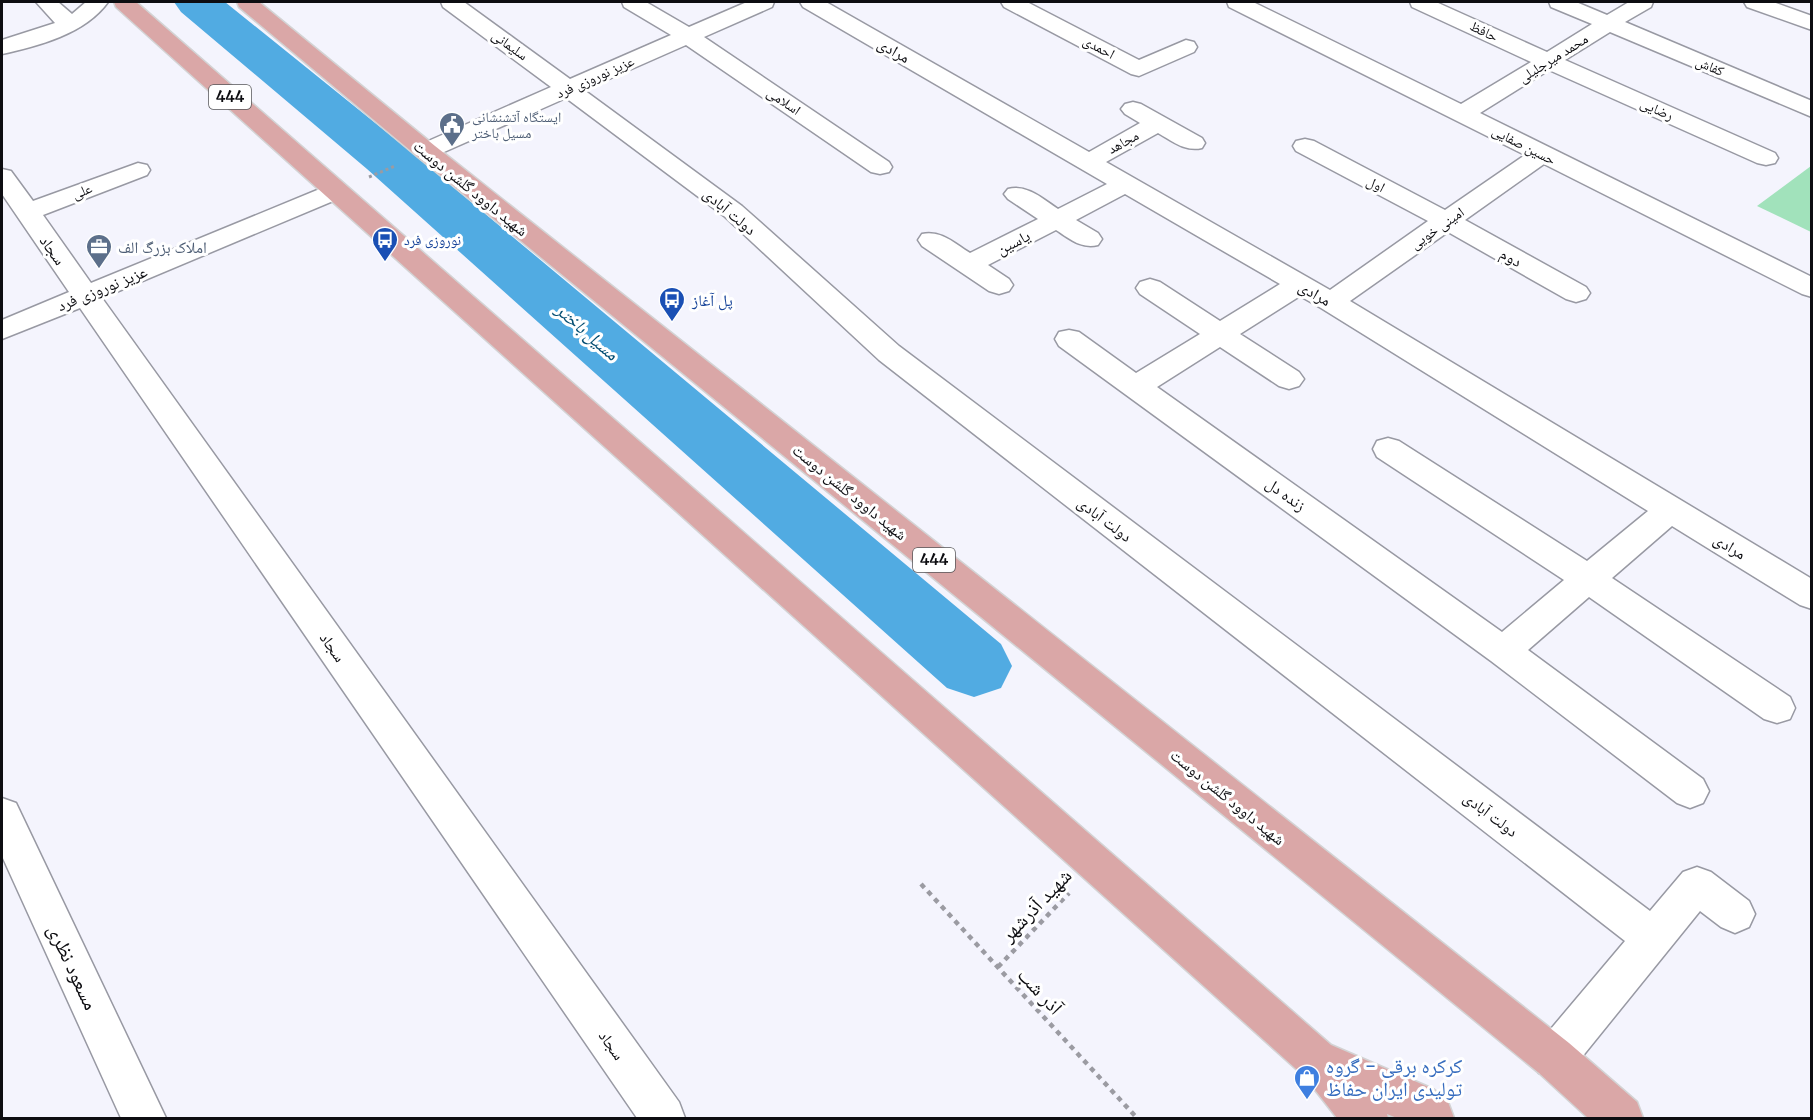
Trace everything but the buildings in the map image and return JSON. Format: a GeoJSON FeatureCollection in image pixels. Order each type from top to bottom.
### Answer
{"type":"FeatureCollection","features":[{"type":"Feature","properties":{"kind":"main road","name":"444"},"geometry":{"type":"LineString","coordinates":[[124,2],[1316,1060],[1417,1105],[1432,1119]]}},
{"type":"Feature","properties":{"kind":"main road","name":"شهید داوود گلشن دوست"},"geometry":{"type":"LineString","coordinates":[[247,2],[412,158],[1554,1058],[1620,1119]]}},
{"type":"Feature","properties":{"kind":"main road"},"geometry":{"type":"LineString","coordinates":[[1554,1058],[1632,1119]]}},
{"type":"Feature","properties":{"kind":"main road"},"geometry":{"type":"LineString","coordinates":[[1316,1060],[1366,1119]]}},
{"type":"Feature","properties":{"kind":"street"},"geometry":{"type":"LineString","coordinates":[[46,2],[69,24]]}},
{"type":"Feature","properties":{"kind":"street"},"geometry":{"type":"LineString","coordinates":[[2,47],[69,24],[84,16],[97,2]]}},
{"type":"Feature","properties":{"kind":"street","name":"سلیمانی"},"geometry":{"type":"LineString","coordinates":[[451,2],[570,88]]}},
{"type":"Feature","properties":{"kind":"street","name":"اسلامی"},"geometry":{"type":"LineString","coordinates":[[632,2],[687,35],[880,167]]}},
{"type":"Feature","properties":{"kind":"street","name":"عزیز نوروزی فرد"},"geometry":{"type":"LineString","coordinates":[[412,158],[764,2]]}},
{"type":"Feature","properties":{"kind":"street","name":"مرادی"},"geometry":{"type":"LineString","coordinates":[[811,2],[1331,302],[1812,596]]}},
{"type":"Feature","properties":{"kind":"street","name":"احمدی"},"geometry":{"type":"LineString","coordinates":[[1012,2],[1139,69],[1186,47]]}},
{"type":"Feature","properties":{"kind":"street","name":"حسین صفایی"},"geometry":{"type":"LineString","coordinates":[[1237,2],[1812,288]]}},
{"type":"Feature","properties":{"kind":"street","name":"حافظ"},"geometry":{"type":"LineString","coordinates":[[1420,2],[1548,61]]}},
{"type":"Feature","properties":{"kind":"street","name":"کفاش"},"geometry":{"type":"LineString","coordinates":[[1559,2],[1812,110]]}},
{"type":"Feature","properties":{"kind":"street","name":"محمد میرجلیلی"},"geometry":{"type":"LineString","coordinates":[[1462,114],[1643,2]]}},
{"type":"Feature","properties":{"kind":"street"},"geometry":{"type":"LineString","coordinates":[[1755,2],[1812,24]]}},
{"type":"Feature","properties":{"kind":"street","name":"رضایی"},"geometry":{"type":"LineString","coordinates":[[1548,61],[1766,158]]}},
{"type":"Feature","properties":{"kind":"street","name":"دولت آبادی"},"geometry":{"type":"LineString","coordinates":[[570,88],[733,211],[889,353],[1652,937]]}},
{"type":"Feature","properties":{"kind":"street","name":"مجاهد"},"geometry":{"type":"LineString","coordinates":[[1133,109],[1193,143]]}},
{"type":"Feature","properties":{"kind":"street","name":"مجاهد"},"geometry":{"type":"LineString","coordinates":[[1088,162],[1158,123]]}},
{"type":"Feature","properties":{"kind":"street","name":"اول"},"geometry":{"type":"LineString","coordinates":[[1305,147],[1447,221]]}},
{"type":"Feature","properties":{"kind":"street","name":"امینی خویی"},"geometry":{"type":"LineString","coordinates":[[1331,302],[1542,154]]}},
{"type":"Feature","properties":{"kind":"street","name":"علی"},"geometry":{"type":"LineString","coordinates":[[27,212],[138,170]]}},
{"type":"Feature","properties":{"kind":"street","name":"سجاد"},"geometry":{"type":"LineString","coordinates":[[2,176],[663,1119]]}},
{"type":"Feature","properties":{"kind":"street","name":"یاسین"},"geometry":{"type":"LineString","coordinates":[[968,265],[1126,183]]}},
{"type":"Feature","properties":{"kind":"street","name":"عزیز نوروزی فرد"},"geometry":{"type":"LineString","coordinates":[[2,330],[336,192]]}},
{"type":"Feature","properties":{"kind":"street","name":"یاسین"},"geometry":{"type":"LineString","coordinates":[[1017,194],[1089,239]]}},
{"type":"Feature","properties":{"kind":"street","name":"دوم"},"geometry":{"type":"LineString","coordinates":[[1447,221],[1576,293]]}},
{"type":"Feature","properties":{"kind":"street"},"geometry":{"type":"LineString","coordinates":[[931,240],[999,285]]}},
{"type":"Feature","properties":{"kind":"street"},"geometry":{"type":"LineString","coordinates":[[1137,386],[1299,284]]}},
{"type":"Feature","properties":{"kind":"street"},"geometry":{"type":"LineString","coordinates":[[1150,288],[1289,379]]}},
{"type":"Feature","properties":{"kind":"street","name":"زنده دل"},"geometry":{"type":"LineString","coordinates":[[1069,339],[1503,651],[1690,790]]}},
{"type":"Feature","properties":{"kind":"street"},"geometry":{"type":"LineString","coordinates":[[1388,448],[1588,579],[1777,708]]}},
{"type":"Feature","properties":{"kind":"street"},"geometry":{"type":"LineString","coordinates":[[1503,651],[1670,510]]}},
{"type":"Feature","properties":{"kind":"street","name":"مسعود نظری"},"geometry":{"type":"LineString","coordinates":[[2,815],[144,1119]]}},
{"type":"Feature","properties":{"kind":"street"},"geometry":{"type":"LineString","coordinates":[[1554,1058],[1697,885],[1735,914]]}},
{"type":"Feature","properties":{"kind":"path"},"geometry":{"type":"LineString","coordinates":[[373,176],[412,158]]}},
{"type":"Feature","properties":{"kind":"path","name":"شهید آذرشهر"},"geometry":{"type":"LineString","coordinates":[[998,967],[1096,864]]}},
{"type":"Feature","properties":{"kind":"path","name":"آذر شب"},"geometry":{"type":"LineString","coordinates":[[921,884],[1137,1119]]}},
{"type":"Feature","properties":{"kind":"green space"},"geometry":{"type":"Polygon","coordinates":[[[1811,166],[1811,232],[1757,206],[1811,166]]]}},
{"type":"Feature","properties":{"kind":"waterway","name":"مسیل باختر"},"geometry":{"type":"LineString","coordinates":[[197,2],[386,158],[974,666]]}},
{"type":"Feature","properties":{"kind":"place","name":"ایستگاه آتشنشانی مسیل باختر"},"geometry":{"type":"Point","coordinates":[452,148]}},
{"type":"Feature","properties":{"kind":"place","name":"نوروزی فرد"},"geometry":{"type":"Point","coordinates":[385,263]}},
{"type":"Feature","properties":{"kind":"place","name":"املاک بزرگ الف"},"geometry":{"type":"Point","coordinates":[99,270]}},
{"type":"Feature","properties":{"kind":"place","name":"پل آغاز"},"geometry":{"type":"Point","coordinates":[672,323]}},
{"type":"Feature","properties":{"kind":"place","name":"کرکره برقی - گروه تولیدی ایران حفاظ"},"geometry":{"type":"Point","coordinates":[1307,1101]}}]}
